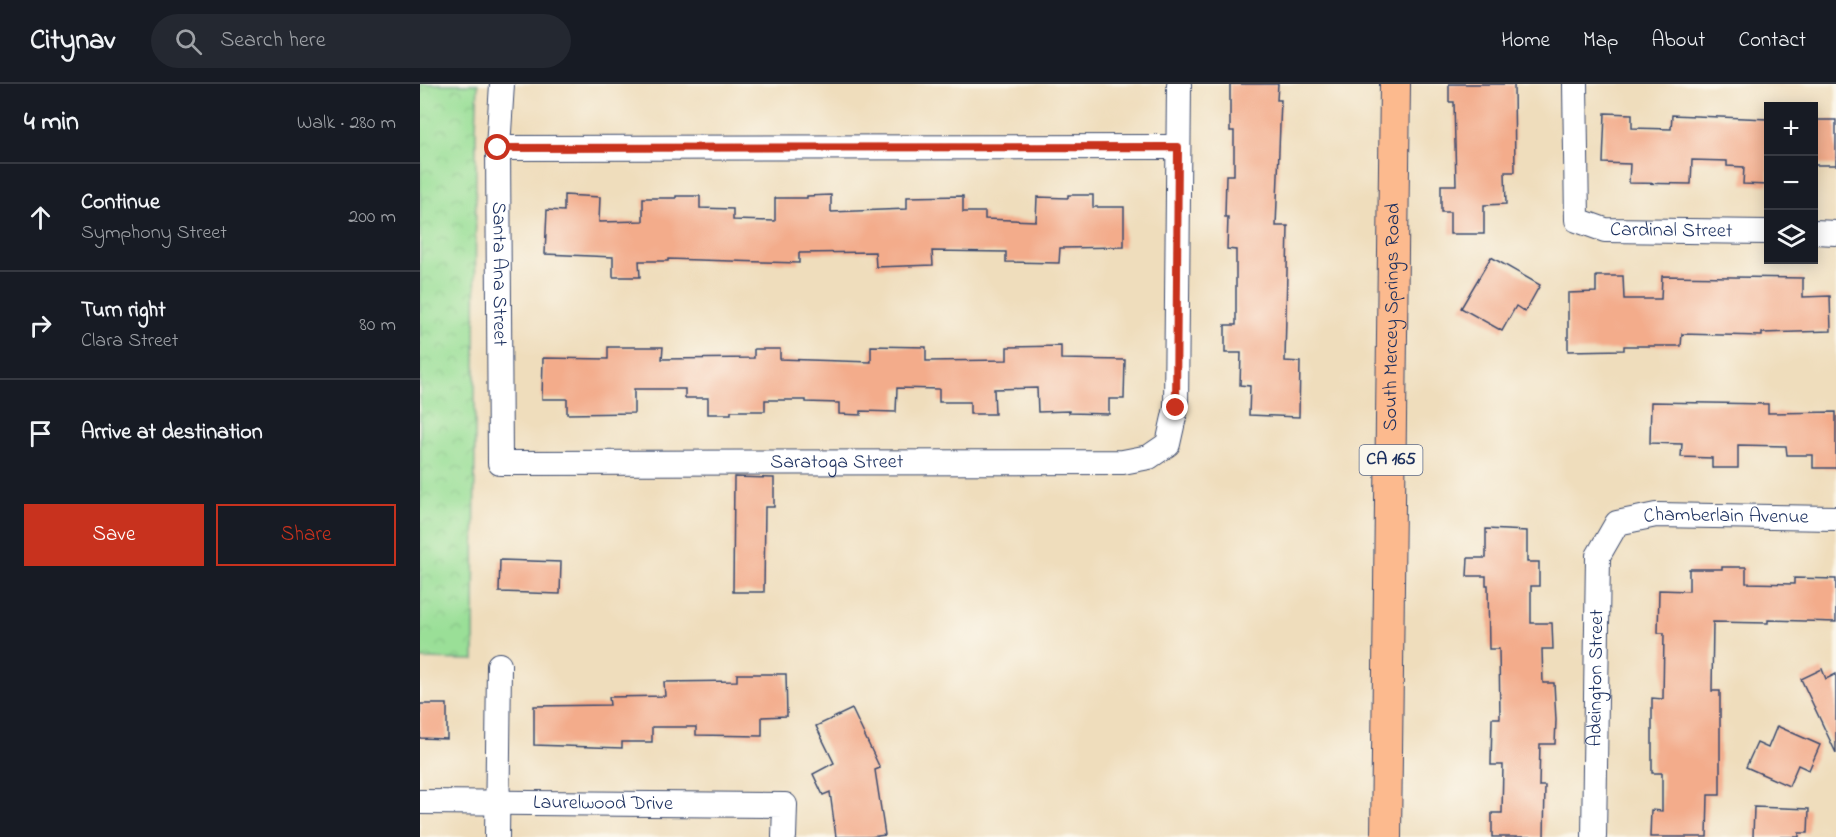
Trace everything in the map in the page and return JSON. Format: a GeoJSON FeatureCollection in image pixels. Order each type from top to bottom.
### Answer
{"type":"FeatureCollection","features":[{"type":"Feature","properties":{"kind":"main road","name":"South Mercey Springs Road"},"geometry":{"type":"LineString","coordinates":[[1386,837],[1395,84]]}},
{"type":"Feature","properties":{"kind":"street","name":"Santa Ana Street"},"geometry":{"type":"LineString","coordinates":[[500,464],[498,148],[502,84]]}},
{"type":"Feature","properties":{"kind":"street"},"geometry":{"type":"LineString","coordinates":[[498,148],[1178,147],[1179,84]]}},
{"type":"Feature","properties":{"kind":"street","name":"Cardinal Street"},"geometry":{"type":"LineString","coordinates":[[1575,84],[1577,220],[1605,230],[1764,232]]}},
{"type":"Feature","properties":{"kind":"street","name":"Saratoga Street"},"geometry":{"type":"LineString","coordinates":[[500,464],[1123,462],[1149,457],[1168,444],[1176,408],[1178,147]]}},
{"type":"Feature","properties":{"kind":"street"},"geometry":{"type":"LineString","coordinates":[[1818,232],[1836,233]]}},
{"type":"Feature","properties":{"kind":"street","name":"Chamberlain Avenue"},"geometry":{"type":"LineString","coordinates":[[1617,523],[1656,515],[1836,518]]}},
{"type":"Feature","properties":{"kind":"street","name":"Adeington Street"},"geometry":{"type":"LineString","coordinates":[[1594,837],[1599,556],[1617,523]]}},
{"type":"Feature","properties":{"kind":"street"},"geometry":{"type":"LineString","coordinates":[[497,837],[499,665]]}},
{"type":"Feature","properties":{"kind":"street","name":"Laurelwood Drive"},"geometry":{"type":"LineString","coordinates":[[420,802],[784,805],[784,837]]}},
{"type":"Feature","properties":{"kind":"green space"},"geometry":{"type":"Polygon","coordinates":[[[420,84],[478,84],[474,660],[420,659],[420,84]]]}},
{"type":"Feature","properties":{"kind":"building"},"geometry":{"type":"Polygon","coordinates":[[[1230,84],[1278,84],[1277,100],[1281,100],[1276,226],[1288,226],[1285,361],[1300,362],[1299,417],[1249,415],[1250,386],[1240,385],[1241,353],[1225,353],[1225,325],[1236,325],[1236,250],[1227,249],[1228,217],[1225,217],[1226,175],[1234,175],[1234,131],[1230,131],[1230,84]]]}},
{"type":"Feature","properties":{"kind":"building"},"geometry":{"type":"Polygon","coordinates":[[[1449,84],[1514,84],[1515,172],[1505,172],[1506,204],[1484,205],[1484,234],[1450,234],[1450,212],[1441,212],[1441,185],[1456,185],[1454,102],[1449,102],[1449,84]]]}},
{"type":"Feature","properties":{"kind":"building"},"geometry":{"type":"Polygon","coordinates":[[[1605,113],[1632,114],[1632,128],[1671,129],[1672,115],[1764,119],[1764,185],[1743,184],[1744,167],[1727,166],[1727,161],[1692,160],[1691,184],[1629,183],[1630,164],[1603,163],[1605,113]]]}},
{"type":"Feature","properties":{"kind":"building"},"geometry":{"type":"Polygon","coordinates":[[[1818,120],[1836,120],[1836,165],[1818,165],[1818,120]]]}},
{"type":"Feature","properties":{"kind":"building"},"geometry":{"type":"Polygon","coordinates":[[[564,195],[600,197],[599,222],[643,221],[643,198],[676,198],[676,196],[700,196],[700,208],[733,209],[733,220],[775,221],[775,198],[831,195],[831,212],[907,209],[907,197],[963,196],[963,212],[985,212],[985,219],[1036,221],[1037,197],[1068,198],[1068,195],[1093,195],[1093,207],[1124,207],[1124,247],[1060,248],[1059,263],[1006,262],[1006,252],[932,251],[933,265],[876,267],[875,252],[799,253],[799,263],[668,259],[668,261],[639,261],[640,277],[613,277],[613,257],[545,254],[547,210],[564,211],[564,195]]]}},
{"type":"Feature","properties":{"kind":"building"},"geometry":{"type":"Polygon","coordinates":[[[1491,257],[1540,285],[1525,312],[1516,306],[1502,331],[1461,308],[1491,257]]]}},
{"type":"Feature","properties":{"kind":"building"},"geometry":{"type":"Polygon","coordinates":[[[1596,276],[1623,276],[1624,299],[1661,299],[1662,276],[1803,278],[1803,297],[1830,296],[1831,331],[1762,333],[1762,336],[1682,334],[1681,346],[1624,346],[1624,350],[1568,351],[1568,293],[1596,292],[1596,276]]]}},
{"type":"Feature","properties":{"kind":"building"},"geometry":{"type":"Polygon","coordinates":[[[871,346],[926,347],[926,361],[1007,360],[1007,347],[1061,346],[1061,359],[1125,360],[1124,399],[1109,399],[1109,414],[1069,413],[1069,411],[1038,412],[1037,388],[994,389],[995,414],[970,414],[970,402],[939,402],[939,389],[897,388],[896,412],[861,411],[861,415],[839,414],[839,403],[806,402],[806,400],[765,400],[765,411],[708,414],[708,398],[685,398],[685,389],[634,389],[634,413],[567,414],[567,399],[542,399],[543,358],[608,359],[608,347],[663,347],[662,359],[754,358],[754,349],[780,349],[780,359],[871,362],[871,346]]]}},
{"type":"Feature","properties":{"kind":"building"},"geometry":{"type":"Polygon","coordinates":[[[1651,402],[1768,404],[1768,413],[1836,412],[1836,468],[1813,468],[1813,455],[1787,455],[1786,446],[1738,445],[1738,468],[1712,468],[1712,458],[1681,457],[1682,444],[1650,443],[1651,402]]]}},
{"type":"Feature","properties":{"kind":"building"},"geometry":{"type":"Polygon","coordinates":[[[734,477],[774,478],[774,507],[765,507],[764,592],[733,592],[734,477]]]}},
{"type":"Feature","properties":{"kind":"building"},"geometry":{"type":"Polygon","coordinates":[[[1486,529],[1527,531],[1527,562],[1539,562],[1539,586],[1531,586],[1531,623],[1552,623],[1553,649],[1542,649],[1543,683],[1554,683],[1556,720],[1555,744],[1540,744],[1539,786],[1545,786],[1544,837],[1492,837],[1492,813],[1502,813],[1503,765],[1491,765],[1492,718],[1500,718],[1499,649],[1489,649],[1486,576],[1467,576],[1468,558],[1486,558],[1486,529]]]}},
{"type":"Feature","properties":{"kind":"building"},"geometry":{"type":"Polygon","coordinates":[[[500,560],[561,562],[560,594],[499,592],[500,560]]]}},
{"type":"Feature","properties":{"kind":"building"},"geometry":{"type":"Polygon","coordinates":[[[1722,567],[1746,567],[1746,583],[1794,584],[1794,578],[1836,579],[1836,622],[1768,620],[1768,623],[1713,622],[1712,691],[1720,691],[1720,795],[1708,795],[1707,837],[1650,837],[1651,810],[1662,811],[1662,773],[1652,773],[1652,698],[1663,699],[1664,633],[1658,633],[1659,590],[1689,591],[1689,569],[1722,569],[1722,567]]]}},
{"type":"Feature","properties":{"kind":"building"},"geometry":{"type":"Polygon","coordinates":[[[1822,669],[1826,679],[1836,674],[1836,753],[1801,679],[1822,669]]]}},
{"type":"Feature","properties":{"kind":"building"},"geometry":{"type":"Polygon","coordinates":[[[737,674],[786,674],[787,716],[762,717],[762,736],[696,735],[696,727],[652,727],[652,742],[622,742],[622,748],[534,745],[534,706],[610,705],[609,697],[665,696],[664,682],[737,681],[737,674]]]}},
{"type":"Feature","properties":{"kind":"building"},"geometry":{"type":"Polygon","coordinates":[[[420,704],[447,704],[447,739],[420,738],[420,704]]]}},
{"type":"Feature","properties":{"kind":"building"},"geometry":{"type":"Polygon","coordinates":[[[852,709],[880,768],[875,770],[885,835],[836,837],[830,792],[823,795],[813,774],[834,763],[816,726],[852,709]]]}},
{"type":"Feature","properties":{"kind":"building"},"geometry":{"type":"Polygon","coordinates":[[[1777,726],[1820,745],[1809,770],[1798,765],[1789,786],[1746,767],[1757,743],[1768,748],[1777,726]]]}},
{"type":"Feature","properties":{"kind":"building"},"geometry":{"type":"Polygon","coordinates":[[[1754,807],[1809,809],[1808,833],[1799,833],[1799,837],[1753,837],[1754,807]]]}},
{"type":"Feature","properties":{"kind":"route"},"geometry":{"type":"LineString","coordinates":[[498,148],[1178,147],[1176,408]]}}]}
